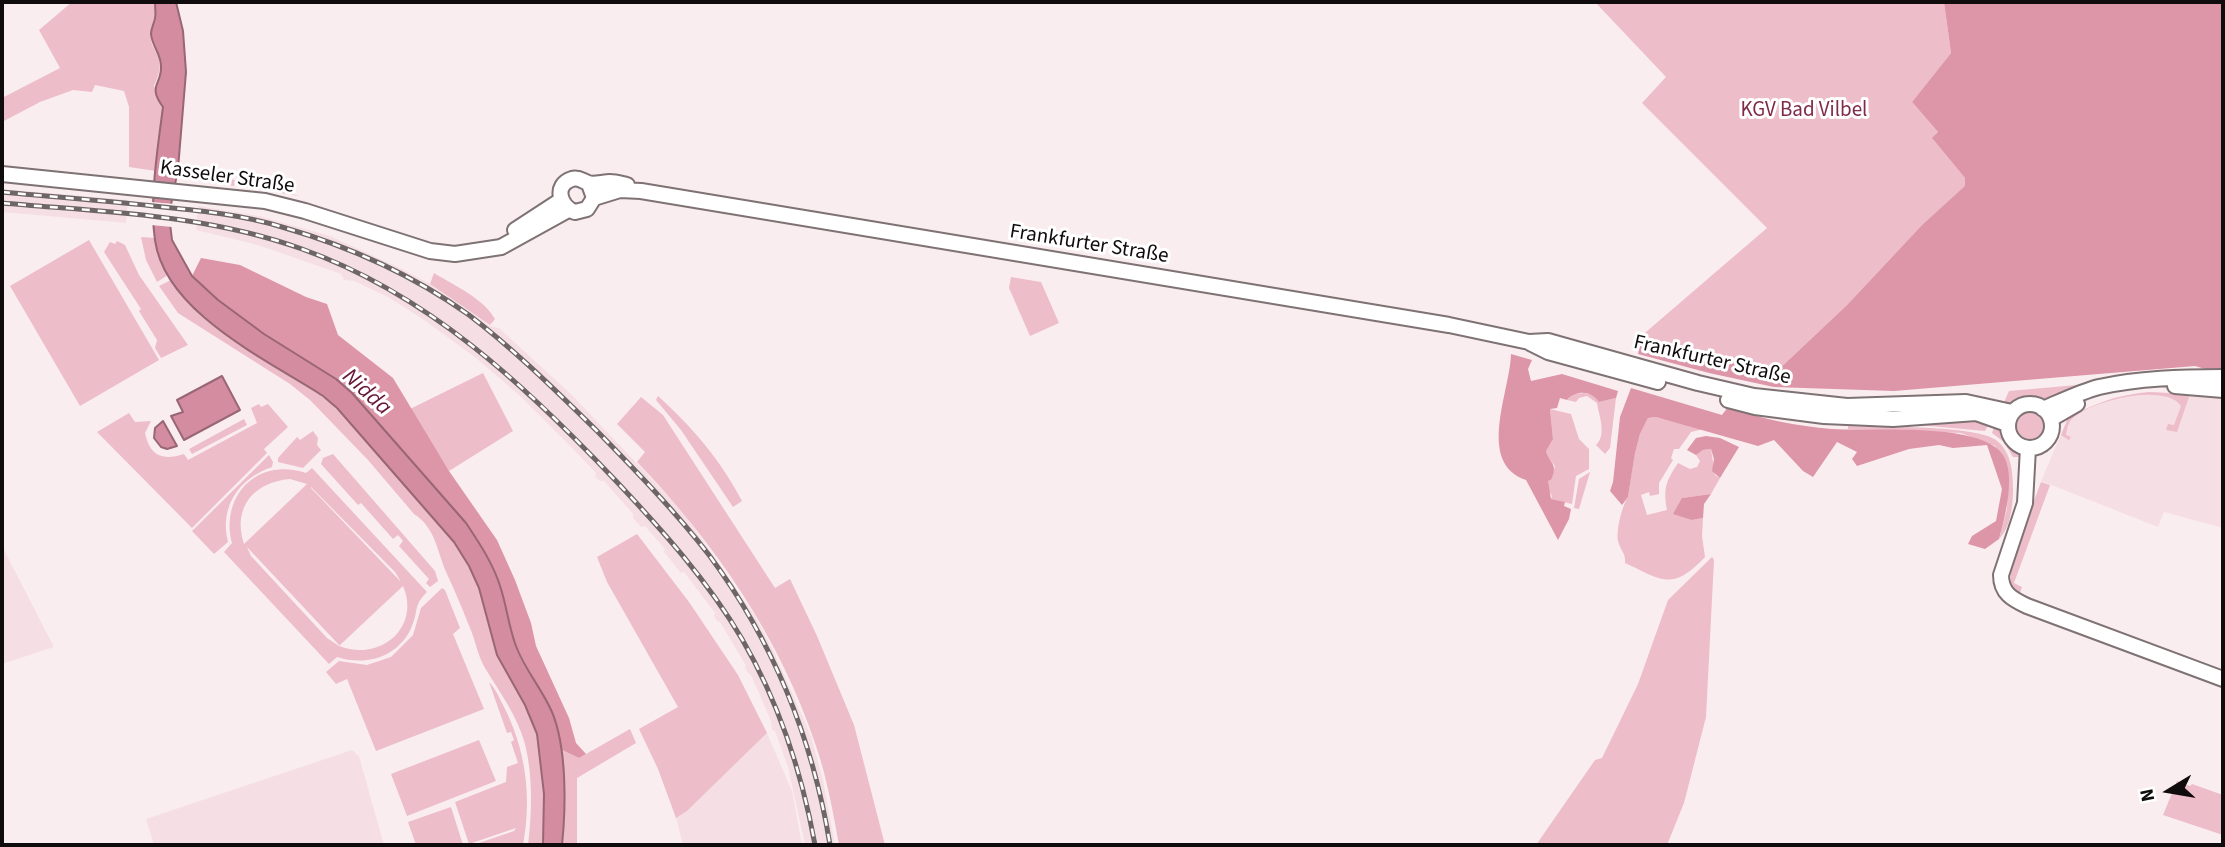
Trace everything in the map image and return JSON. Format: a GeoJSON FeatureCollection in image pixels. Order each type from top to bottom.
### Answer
{"type":"FeatureCollection","features":[{"type":"Feature","properties":{"kind":"main road","name":"Kasseler Straße"},"geometry":{"type":"LineString","coordinates":[[2,174],[205,194],[282,205],[430,251],[455,254],[481,250],[564,205]]}},
{"type":"Feature","properties":{"kind":"main road","name":"Frankfurter Straße"},"geometry":{"type":"LineString","coordinates":[[579,178],[591,191],[590,206],[578,212],[564,205],[561,191],[568,181],[579,178]]}},
{"type":"Feature","properties":{"kind":"main road","name":"Frankfurter Straße"},"geometry":{"type":"LineString","coordinates":[[591,191],[641,191],[1429,322],[1529,342],[1548,341],[1754,396],[1847,406],[1966,402],[2010,418],[2024,404],[2031,404],[2047,414],[2067,409],[2104,393],[2134,387],[2181,386],[2223,390]]}},
{"type":"Feature","properties":{"kind":"main road","name":"Frankfurter Straße"},"geometry":{"type":"LineString","coordinates":[[2047,414],[2086,391],[2105,386],[2169,379],[2223,377]]}},
{"type":"Feature","properties":{"kind":"main road"},"geometry":{"type":"LineString","coordinates":[[2010,418],[2007,430],[2012,440],[2028,448],[2036,447],[2048,438],[2052,428],[2047,414]]}},
{"type":"Feature","properties":{"kind":"main road"},"geometry":{"type":"LineString","coordinates":[[2028,448],[2025,503],[2002,567],[2001,581],[2006,593],[2027,606],[2223,679]]}},
{"type":"Feature","properties":{"kind":"shaded area"},"geometry":{"type":"Polygon","coordinates":[[[155,2],[176,2],[183,31],[186,72],[178,169],[169,215],[172,240],[192,276],[218,300],[264,334],[336,379],[352,393],[466,523],[491,563],[520,655],[548,704],[557,726],[564,778],[562,845],[543,845],[544,794],[537,734],[525,705],[497,655],[479,588],[454,542],[337,408],[323,396],[222,332],[198,312],[178,290],[163,266],[153,225],[155,174],[163,107],[156,94],[161,62],[151,34],[155,2]]]}},
{"type":"Feature","properties":{"kind":"shaded area"},"geometry":{"type":"Polygon","coordinates":[[[1944,2],[2223,2],[2223,370],[2212,371],[2195,366],[1894,391],[1774,387],[1638,354],[1640,345],[1776,372],[1847,305],[1922,225],[1965,186],[1965,178],[1932,138],[1938,132],[1912,102],[1951,53],[1944,2]]]}},
{"type":"Feature","properties":{"kind":"shaded area"},"geometry":{"type":"Polygon","coordinates":[[[2,189],[128,200],[126,223],[2,212],[2,189]]]}},
{"type":"Feature","properties":{"kind":"shaded area"},"geometry":{"type":"Polygon","coordinates":[[[198,206],[259,216],[330,236],[402,269],[430,284],[490,326],[499,328],[571,394],[683,512],[755,616],[811,736],[823,780],[835,845],[805,845],[788,767],[775,731],[772,730],[771,721],[751,675],[714,616],[715,613],[684,572],[681,573],[664,552],[665,549],[645,526],[641,527],[633,514],[604,481],[595,477],[596,473],[570,446],[521,397],[476,358],[424,320],[388,297],[354,281],[344,280],[341,274],[258,245],[196,230],[198,206]]]}},
{"type":"Feature","properties":{"kind":"shaded area"},"geometry":{"type":"Polygon","coordinates":[[[201,258],[240,265],[306,297],[327,304],[338,335],[393,378],[449,471],[497,540],[531,623],[536,646],[569,718],[576,743],[586,754],[579,758],[560,749],[555,721],[515,644],[501,589],[479,543],[264,334],[218,300],[192,276],[201,258]]]}},
{"type":"Feature","properties":{"kind":"shaded area"},"geometry":{"type":"Polygon","coordinates":[[[1511,354],[1532,360],[1528,369],[1531,381],[1562,374],[1618,391],[1616,398],[1599,402],[1588,393],[1575,394],[1567,400],[1560,398],[1557,408],[1550,409],[1553,439],[1546,451],[1554,467],[1551,480],[1548,481],[1551,499],[1565,502],[1564,506],[1571,509],[1558,540],[1526,480],[1511,471],[1502,458],[1499,425],[1511,354]]]}},
{"type":"Feature","properties":{"kind":"shaded area"},"geometry":{"type":"Polygon","coordinates":[[[222,376],[240,410],[184,440],[171,416],[183,412],[177,400],[222,376]]]}},
{"type":"Feature","properties":{"kind":"shaded area"},"geometry":{"type":"Polygon","coordinates":[[[1631,388],[1722,415],[1728,407],[1806,426],[1832,429],[1924,430],[1973,437],[1991,444],[2003,455],[2009,474],[2008,497],[1999,539],[1985,549],[1968,544],[1972,536],[1996,521],[2002,489],[1987,445],[1953,448],[1939,445],[1909,449],[1857,466],[1852,459],[1857,452],[1837,442],[1813,477],[1803,471],[1774,440],[1758,446],[1656,417],[1648,418],[1635,453],[1628,497],[1622,505],[1610,491],[1620,417],[1631,388]]]}},
{"type":"Feature","properties":{"kind":"shaded area"},"geometry":{"type":"Polygon","coordinates":[[[2149,392],[2223,396],[2223,528],[2164,512],[2158,527],[2041,481],[2068,418],[2112,398],[2149,392]]]}},
{"type":"Feature","properties":{"kind":"shaded area"},"geometry":{"type":"Polygon","coordinates":[[[163,421],[177,446],[167,449],[161,447],[154,438],[155,428],[163,421]]]}},
{"type":"Feature","properties":{"kind":"shaded area"},"geometry":{"type":"Polygon","coordinates":[[[1696,438],[1720,438],[1739,447],[1720,478],[1712,471],[1714,459],[1711,449],[1696,455],[1687,450],[1696,438]]]}},
{"type":"Feature","properties":{"kind":"shaded area"},"geometry":{"type":"Polygon","coordinates":[[[1711,494],[1704,504],[1703,518],[1692,520],[1673,514],[1682,498],[1711,494]]]}},
{"type":"Feature","properties":{"kind":"shaded area"},"geometry":{"type":"Polygon","coordinates":[[[2,546],[54,647],[2,664],[2,546]]]}},
{"type":"Feature","properties":{"kind":"shaded area"},"geometry":{"type":"Polygon","coordinates":[[[767,733],[792,791],[802,845],[683,845],[676,818],[687,811],[767,733]]]}},
{"type":"Feature","properties":{"kind":"shaded area"},"geometry":{"type":"Polygon","coordinates":[[[352,750],[359,756],[384,845],[154,845],[146,819],[352,750]]]}},
{"type":"Feature","properties":{"kind":"green space"},"geometry":{"type":"Polygon","coordinates":[[[72,2],[155,2],[151,39],[160,66],[154,86],[163,106],[156,171],[129,167],[129,107],[124,91],[95,85],[92,92],[73,90],[40,102],[2,122],[2,98],[60,68],[39,30],[72,2]]]}},
{"type":"Feature","properties":{"kind":"green space","name":"KGV Bad Vilbel"},"geometry":{"type":"Polygon","coordinates":[[[1595,2],[1944,2],[1951,53],[1912,102],[1938,132],[1933,139],[1965,178],[1966,186],[1922,225],[1847,305],[1776,372],[1632,344],[1767,228],[1642,103],[1666,77],[1595,2]]]}},
{"type":"Feature","properties":{"kind":"green space"},"geometry":{"type":"Polygon","coordinates":[[[208,176],[235,180],[234,186],[199,181],[208,176]]]}},
{"type":"Feature","properties":{"kind":"green space"},"geometry":{"type":"Polygon","coordinates":[[[240,182],[257,184],[299,196],[240,186],[240,182]]]}},
{"type":"Feature","properties":{"kind":"green space"},"geometry":{"type":"Polygon","coordinates":[[[141,237],[155,238],[168,275],[157,282],[146,260],[141,237]]]}},
{"type":"Feature","properties":{"kind":"green space"},"geometry":{"type":"Polygon","coordinates":[[[89,240],[159,360],[80,406],[10,286],[89,240]]]}},
{"type":"Feature","properties":{"kind":"green space"},"geometry":{"type":"Polygon","coordinates":[[[117,241],[125,245],[139,275],[188,345],[161,358],[155,348],[157,340],[139,311],[141,309],[104,252],[110,242],[115,244],[117,241]]]}},
{"type":"Feature","properties":{"kind":"green space"},"geometry":{"type":"Polygon","coordinates":[[[434,273],[483,305],[495,319],[490,325],[430,284],[434,273]]]}},
{"type":"Feature","properties":{"kind":"green space"},"geometry":{"type":"Polygon","coordinates":[[[1011,277],[1041,282],[1059,323],[1030,336],[1009,288],[1011,277]]]}},
{"type":"Feature","properties":{"kind":"green space"},"geometry":{"type":"Polygon","coordinates":[[[171,280],[182,296],[212,325],[330,402],[441,525],[463,555],[479,588],[497,655],[525,705],[537,734],[544,794],[543,845],[528,845],[531,782],[522,733],[483,664],[427,526],[310,400],[290,384],[178,313],[159,286],[171,280]]]}},
{"type":"Feature","properties":{"kind":"green space"},"geometry":{"type":"Polygon","coordinates":[[[483,373],[513,431],[449,471],[410,409],[483,373]]]}},
{"type":"Feature","properties":{"kind":"green space"},"geometry":{"type":"Polygon","coordinates":[[[2111,382],[2044,404],[2027,400],[2002,407],[2009,391],[2111,382]]]}},
{"type":"Feature","properties":{"kind":"green space"},"geometry":{"type":"Polygon","coordinates":[[[2149,392],[2190,394],[2177,432],[2166,430],[2168,424],[2174,425],[2181,406],[2172,399],[2159,395],[2144,395],[2093,406],[2070,421],[2066,435],[2071,437],[2069,440],[2061,435],[2068,418],[2078,413],[2097,404],[2117,398],[2149,392]]]}},
{"type":"Feature","properties":{"kind":"green space"},"geometry":{"type":"Polygon","coordinates":[[[1574,394],[1595,395],[1599,402],[1616,398],[1610,448],[1605,454],[1596,445],[1602,431],[1597,403],[1587,396],[1576,402],[1567,400],[1574,394]]]}},
{"type":"Feature","properties":{"kind":"green space"},"geometry":{"type":"Polygon","coordinates":[[[658,396],[705,445],[725,471],[742,501],[733,507],[681,430],[656,400],[658,396]]]}},
{"type":"Feature","properties":{"kind":"green space"},"geometry":{"type":"Polygon","coordinates":[[[641,397],[663,415],[775,588],[790,579],[854,725],[885,845],[839,845],[827,783],[816,746],[801,706],[765,630],[719,559],[666,493],[637,462],[645,452],[617,424],[641,397]]]}},
{"type":"Feature","properties":{"kind":"green space"},"geometry":{"type":"Polygon","coordinates":[[[259,404],[261,407],[268,404],[288,427],[264,449],[267,453],[192,528],[97,432],[129,413],[135,422],[151,421],[145,433],[154,452],[169,457],[184,454],[188,460],[257,423],[251,408],[259,404]]]}},
{"type":"Feature","properties":{"kind":"green space"},"geometry":{"type":"Polygon","coordinates":[[[2029,408],[2041,414],[2047,426],[2041,438],[2029,444],[2017,438],[2011,426],[2017,414],[2029,408]]]}},
{"type":"Feature","properties":{"kind":"green space"},"geometry":{"type":"Polygon","coordinates":[[[1550,409],[1571,414],[1579,439],[1589,449],[1589,469],[1576,476],[1572,504],[1551,499],[1547,487],[1555,466],[1547,457],[1546,450],[1553,439],[1550,409]]]}},
{"type":"Feature","properties":{"kind":"green space"},"geometry":{"type":"Polygon","coordinates":[[[1656,417],[1703,429],[1691,432],[1679,449],[1674,449],[1671,458],[1673,460],[1659,483],[1659,494],[1650,496],[1649,492],[1641,495],[1647,515],[1667,510],[1666,490],[1674,469],[1678,463],[1690,469],[1697,467],[1700,461],[1696,455],[1703,450],[1711,449],[1715,475],[1720,478],[1711,494],[1682,498],[1692,520],[1703,518],[1705,557],[1684,575],[1666,580],[1625,563],[1618,541],[1620,518],[1628,497],[1640,434],[1648,418],[1656,417]]]}},
{"type":"Feature","properties":{"kind":"green space"},"geometry":{"type":"Polygon","coordinates":[[[1965,417],[1989,424],[1985,431],[1896,423],[1965,417]]]}},
{"type":"Feature","properties":{"kind":"green space"},"geometry":{"type":"Polygon","coordinates":[[[244,419],[247,425],[192,454],[189,449],[244,419]]]}},
{"type":"Feature","properties":{"kind":"green space"},"geometry":{"type":"Polygon","coordinates":[[[1996,421],[2020,457],[2013,457],[2004,442],[1992,433],[1996,421]]]}},
{"type":"Feature","properties":{"kind":"green space"},"geometry":{"type":"Polygon","coordinates":[[[1848,426],[1948,429],[1985,435],[1996,440],[2008,456],[2012,476],[2012,509],[2003,534],[1999,539],[2007,509],[2008,471],[1995,446],[1961,433],[1848,429],[1848,426]]]}},
{"type":"Feature","properties":{"kind":"green space"},"geometry":{"type":"Polygon","coordinates":[[[313,431],[321,450],[303,468],[278,462],[278,458],[297,437],[300,440],[313,431]]]}},
{"type":"Feature","properties":{"kind":"green space"},"geometry":{"type":"Polygon","coordinates":[[[333,454],[435,571],[438,581],[430,587],[426,583],[429,579],[399,546],[403,541],[398,535],[393,539],[321,464],[323,458],[333,454]]]}},
{"type":"Feature","properties":{"kind":"green space"},"geometry":{"type":"Polygon","coordinates":[[[269,455],[273,462],[272,467],[250,478],[234,496],[226,517],[228,542],[214,554],[192,531],[269,455]]]}},
{"type":"Feature","properties":{"kind":"green space"},"geometry":{"type":"Polygon","coordinates":[[[312,468],[427,592],[418,604],[407,636],[391,652],[360,661],[337,657],[329,664],[224,552],[232,543],[232,510],[237,496],[246,484],[258,475],[272,470],[289,469],[306,473],[312,468]],[[290,479],[277,481],[256,491],[244,508],[241,531],[244,544],[307,484],[290,479]],[[311,488],[401,582],[395,572],[311,488]],[[247,547],[251,556],[327,638],[339,646],[247,547]],[[403,586],[339,646],[354,650],[369,649],[393,638],[406,615],[407,601],[403,586]]]}},
{"type":"Feature","properties":{"kind":"green space"},"geometry":{"type":"Polygon","coordinates":[[[1590,472],[1579,509],[1574,508],[1579,479],[1590,472]]]}},
{"type":"Feature","properties":{"kind":"green space"},"geometry":{"type":"Polygon","coordinates":[[[2041,482],[2050,485],[2014,583],[2022,587],[2020,593],[2011,585],[2010,565],[2041,482]]]}},
{"type":"Feature","properties":{"kind":"green space"},"geometry":{"type":"Polygon","coordinates":[[[637,534],[689,602],[738,675],[767,733],[687,811],[676,818],[658,769],[639,729],[678,707],[607,582],[597,557],[637,534]]]}},
{"type":"Feature","properties":{"kind":"green space"},"geometry":{"type":"Polygon","coordinates":[[[1712,557],[1714,560],[1706,717],[1684,803],[1667,845],[1536,845],[1595,760],[1602,758],[1638,684],[1668,600],[1712,557]]]}},
{"type":"Feature","properties":{"kind":"green space"},"geometry":{"type":"Polygon","coordinates":[[[442,588],[460,628],[453,634],[484,709],[376,751],[347,679],[336,684],[326,672],[339,661],[367,665],[391,657],[413,635],[421,608],[442,588]]]}},
{"type":"Feature","properties":{"kind":"green space"},"geometry":{"type":"Polygon","coordinates":[[[489,682],[511,722],[522,756],[527,791],[523,845],[473,845],[516,828],[469,844],[455,802],[506,782],[507,767],[518,763],[511,742],[514,740],[511,732],[507,733],[489,682]]]}},
{"type":"Feature","properties":{"kind":"green space"},"geometry":{"type":"Polygon","coordinates":[[[630,729],[636,743],[577,778],[577,845],[562,845],[565,813],[560,749],[579,758],[630,729]]]}},
{"type":"Feature","properties":{"kind":"green space"},"geometry":{"type":"Polygon","coordinates":[[[479,740],[496,781],[407,816],[391,774],[479,740]]]}},
{"type":"Feature","properties":{"kind":"green space"},"geometry":{"type":"Polygon","coordinates":[[[2177,781],[2223,795],[2223,835],[2163,815],[2177,781]]]}},
{"type":"Feature","properties":{"kind":"green space"},"geometry":{"type":"Polygon","coordinates":[[[451,807],[463,845],[416,845],[408,822],[451,807]]]}},
{"type":"Feature","properties":{"kind":"pier"},"geometry":{"type":"Polygon","coordinates":[[[151,202],[175,204],[172,227],[151,225],[151,202]]]}},
{"type":"Feature","properties":{"kind":"railway"},"geometry":{"type":"LineString","coordinates":[[2,192],[193,210],[267,223],[331,243],[379,263],[425,287],[486,328],[551,386],[641,476],[696,539],[732,588],[753,622],[787,693],[813,767],[830,845]]}},
{"type":"Feature","properties":{"kind":"railway"},"geometry":{"type":"LineString","coordinates":[[2,203],[154,216],[265,237],[348,268],[433,317],[472,346],[510,377],[582,445],[667,537],[729,618],[755,663],[788,739],[815,845]]}},
{"type":"Feature","properties":{"kind":"water label","name":"Nidda"},"geometry":{"type":"Point","coordinates":[366,393]}}]}
